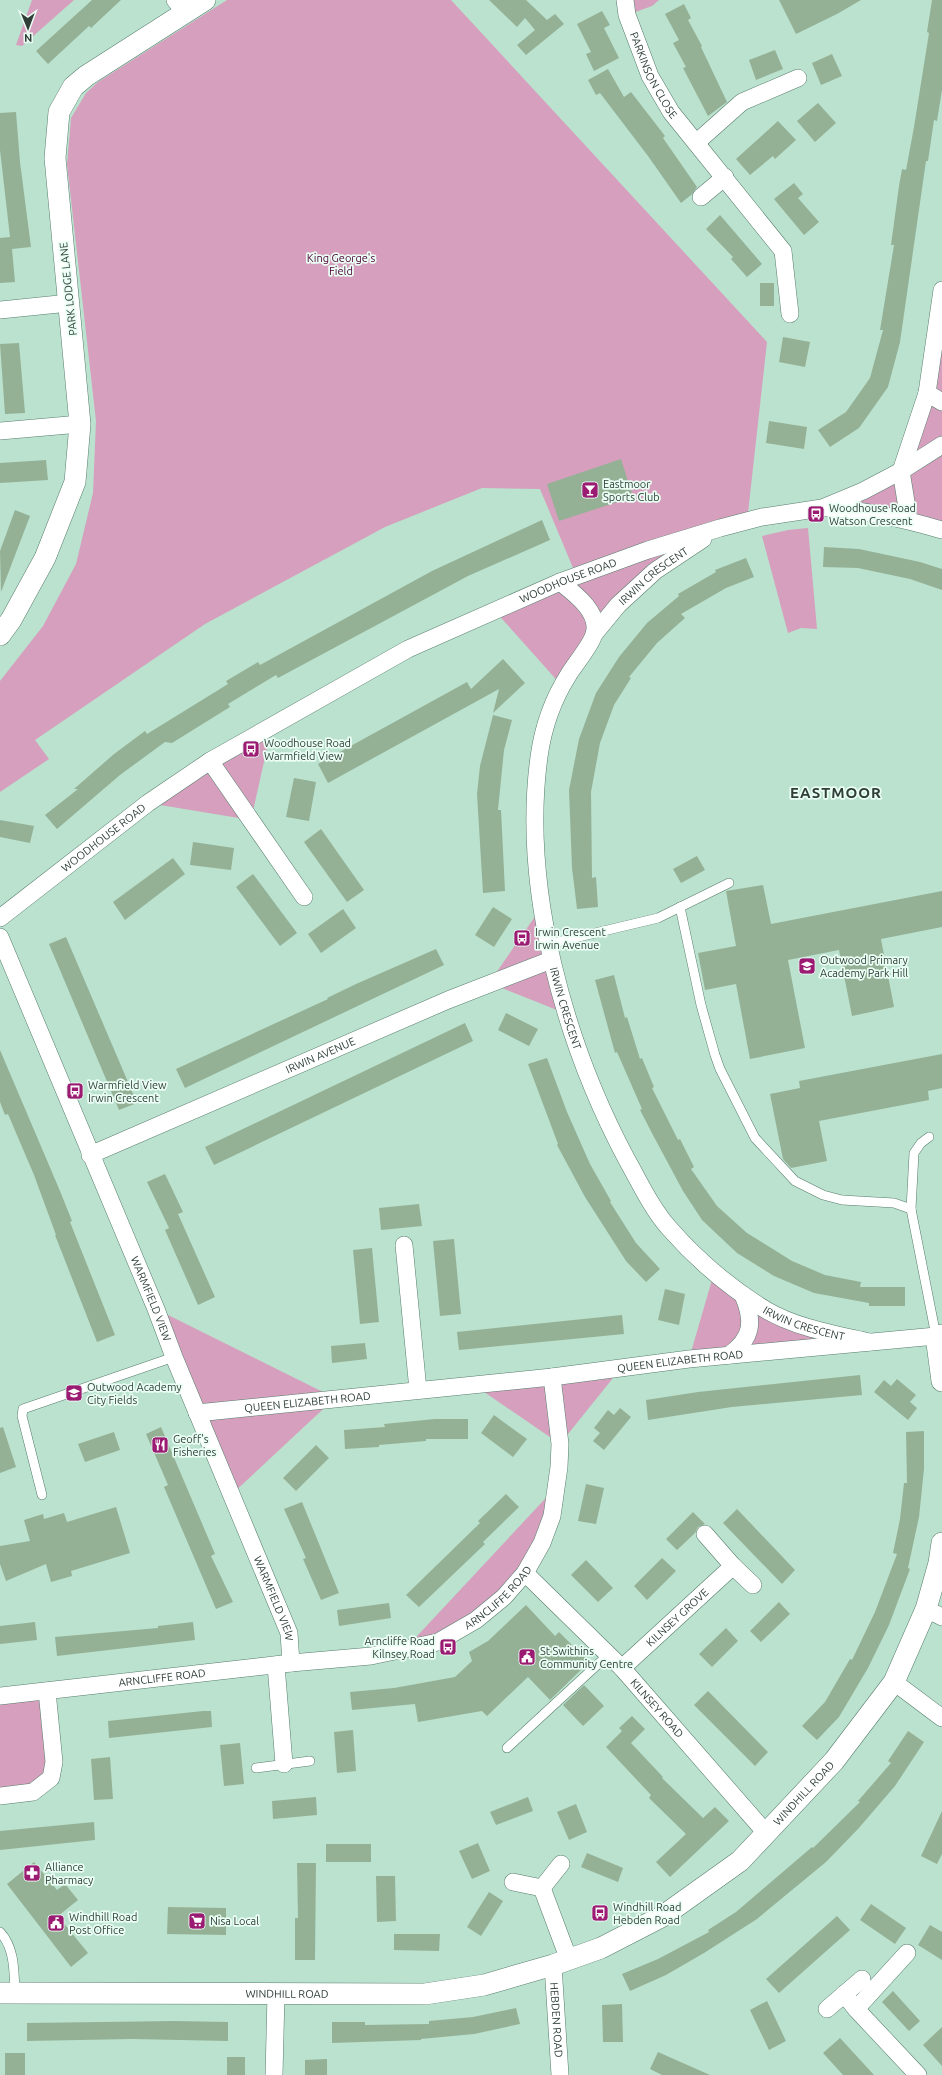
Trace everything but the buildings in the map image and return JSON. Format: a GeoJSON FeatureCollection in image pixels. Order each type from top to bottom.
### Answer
{"type":"FeatureCollection","features":[{"type":"Feature","properties":{"kind":"street","name":"PARK LODGE LANE"},"geometry":{"type":"LineString","coordinates":[[0,635],[11,620],[45,558],[75,482],[80,424],[55,158],[59,112],[73,87],[86,76],[180,6],[205,0]]}},
{"type":"Feature","properties":{"kind":"street","name":"PARKINSON CLOSE"},"geometry":{"type":"LineString","coordinates":[[624,0],[627,15],[650,76],[671,112],[697,142],[783,251],[790,314]]}},
{"type":"Feature","properties":{"kind":"street"},"geometry":{"type":"LineString","coordinates":[[697,142],[742,102],[798,78]]}},
{"type":"Feature","properties":{"kind":"street"},"geometry":{"type":"LineString","coordinates":[[701,197],[725,177]]}},
{"type":"Feature","properties":{"kind":"street"},"geometry":{"type":"LineString","coordinates":[[909,520],[901,471],[927,393],[942,290]]}},
{"type":"Feature","properties":{"kind":"street"},"geometry":{"type":"LineString","coordinates":[[0,310],[69,303]]}},
{"type":"Feature","properties":{"kind":"street"},"geometry":{"type":"LineString","coordinates":[[927,393],[942,402]]}},
{"type":"Feature","properties":{"kind":"street"},"geometry":{"type":"LineString","coordinates":[[0,431],[80,424]]}},
{"type":"Feature","properties":{"kind":"street","name":"WOODHOUSE ROAD"},"geometry":{"type":"LineString","coordinates":[[0,918],[148,803],[210,761],[408,649],[560,582],[648,550],[720,528],[784,513],[822,508],[863,491],[901,471],[942,445]]}},
{"type":"Feature","properties":{"kind":"street"},"geometry":{"type":"LineString","coordinates":[[822,508],[860,510],[909,520],[942,530]]}},
{"type":"Feature","properties":{"kind":"street","name":"IRWIN CRESCENT"},"geometry":{"type":"LineString","coordinates":[[720,528],[655,571],[618,605],[595,633],[562,686],[550,710],[540,754],[535,798],[535,849],[550,952],[566,1014],[597,1099],[646,1194],[668,1227],[714,1273],[743,1295],[769,1311],[808,1328],[869,1342]]}},
{"type":"Feature","properties":{"kind":"street"},"geometry":{"type":"LineString","coordinates":[[560,582],[586,604],[593,619],[595,633]]}},
{"type":"Feature","properties":{"kind":"street"},"geometry":{"type":"LineString","coordinates":[[210,761],[304,897]]}},
{"type":"Feature","properties":{"kind":"street","name":"WARMFIELD VIEW"},"geometry":{"type":"LineString","coordinates":[[0,937],[90,1155],[156,1309],[174,1358],[288,1633],[284,1664]]}},
{"type":"Feature","properties":{"kind":"street","name":"IRWIN AVENUE"},"geometry":{"type":"LineString","coordinates":[[90,1155],[448,1000],[550,952]]}},
{"type":"Feature","properties":{"kind":"street"},"geometry":{"type":"LineString","coordinates":[[404,1245],[418,1390]]}},
{"type":"Feature","properties":{"kind":"street","name":"IRWIN CRESCENT"},"geometry":{"type":"LineString","coordinates":[[729,1355],[742,1346],[749,1333],[749,1308],[743,1295]]}},
{"type":"Feature","properties":{"kind":"street"},"geometry":{"type":"LineString","coordinates":[[939,1335],[942,1381]]}},
{"type":"Feature","properties":{"kind":"street","name":"QUEEN ELIZABETH ROAD"},"geometry":{"type":"LineString","coordinates":[[197,1413],[552,1377],[729,1355],[939,1335]]}},
{"type":"Feature","properties":{"kind":"street","name":"ARNCLIFFE ROAD"},"geometry":{"type":"LineString","coordinates":[[0,1696],[284,1664],[371,1656],[438,1642],[476,1620],[504,1598],[525,1573],[542,1543],[552,1516],[557,1486],[560,1444],[552,1377]]}},
{"type":"Feature","properties":{"kind":"street"},"geometry":{"type":"LineString","coordinates":[[704,1534],[733,1566],[753,1585]]}},
{"type":"Feature","properties":{"kind":"street","name":"WINDHILL ROAD"},"geometry":{"type":"LineString","coordinates":[[8,1993],[425,1994],[484,1985],[602,1948],[663,1916],[740,1861],[834,1761],[894,1682],[934,1613],[942,1543]]}},
{"type":"Feature","properties":{"kind":"street","name":"KILNSEY GROVE"},"geometry":{"type":"LineString","coordinates":[[622,1668],[733,1566]]}},
{"type":"Feature","properties":{"kind":"street","name":"KILNSEY ROAD"},"geometry":{"type":"LineString","coordinates":[[525,1573],[622,1668],[766,1833]]}},
{"type":"Feature","properties":{"kind":"street"},"geometry":{"type":"LineString","coordinates":[[284,1664],[284,1764]]}},
{"type":"Feature","properties":{"kind":"street"},"geometry":{"type":"LineString","coordinates":[[894,1682],[942,1718]]}},
{"type":"Feature","properties":{"kind":"street"},"geometry":{"type":"LineString","coordinates":[[0,1796],[33,1792],[51,1778],[54,1762],[47,1691]]}},
{"type":"Feature","properties":{"kind":"street"},"geometry":{"type":"LineString","coordinates":[[542,1888],[561,1864]]}},
{"type":"Feature","properties":{"kind":"street"},"geometry":{"type":"LineString","coordinates":[[513,1882],[542,1888]]}},
{"type":"Feature","properties":{"kind":"street"},"geometry":{"type":"LineString","coordinates":[[542,1888],[561,1962]]}},
{"type":"Feature","properties":{"kind":"street"},"geometry":{"type":"LineString","coordinates":[[856,2009],[907,1953]]}},
{"type":"Feature","properties":{"kind":"street","name":"HEBDEN ROAD"},"geometry":{"type":"LineString","coordinates":[[560,2075],[561,1962]]}},
{"type":"Feature","properties":{"kind":"street"},"geometry":{"type":"LineString","coordinates":[[827,2009],[862,1979]]}},
{"type":"Feature","properties":{"kind":"street"},"geometry":{"type":"LineString","coordinates":[[274,2075],[276,1994]]}},
{"type":"Feature","properties":{"kind":"street"},"geometry":{"type":"LineString","coordinates":[[844,1994],[856,2009],[918,2075]]}},
{"type":"Feature","properties":{"kind":"lane"},"geometry":{"type":"LineString","coordinates":[[550,952],[658,918],[729,883]]}},
{"type":"Feature","properties":{"kind":"lane"},"geometry":{"type":"LineString","coordinates":[[680,907],[701,1005],[715,1055],[720,1069],[755,1138],[795,1181],[824,1195],[842,1200],[894,1203],[911,1209]]}},
{"type":"Feature","properties":{"kind":"lane"},"geometry":{"type":"LineString","coordinates":[[929,1137],[921,1143],[914,1154],[911,1209],[939,1335]]}},
{"type":"Feature","properties":{"kind":"lane"},"geometry":{"type":"LineString","coordinates":[[42,1495],[22,1416],[23,1409],[174,1358]]}},
{"type":"Feature","properties":{"kind":"lane"},"geometry":{"type":"LineString","coordinates":[[507,1748],[609,1654]]}},
{"type":"Feature","properties":{"kind":"lane"},"geometry":{"type":"LineString","coordinates":[[256,1768],[310,1761]]}},
{"type":"Feature","properties":{"kind":"lane"},"geometry":{"type":"LineString","coordinates":[[0,1932],[9,1944],[13,1963],[8,1993]]}},
{"type":"Feature","properties":{"kind":"green space"},"geometry":{"type":"Polygon","coordinates":[[[32,0],[74,0],[22,46],[16,45],[32,0]]]}},
{"type":"Feature","properties":{"kind":"green space","name":"King George's Field"},"geometry":{"type":"Polygon","coordinates":[[[227,0],[451,0],[767,342],[747,522],[720,528],[655,571],[562,686],[495,611],[576,575],[540,489],[482,488],[385,527],[205,624],[35,740],[49,759],[0,792],[0,681],[43,626],[76,564],[93,493],[96,421],[67,164],[71,118],[86,93],[98,82],[227,0]]]}},
{"type":"Feature","properties":{"kind":"green space"},"geometry":{"type":"Polygon","coordinates":[[[625,0],[659,0],[652,6],[627,15],[625,0]]]}},
{"type":"Feature","properties":{"kind":"green space"},"geometry":{"type":"Polygon","coordinates":[[[942,334],[942,530],[822,508],[901,471],[942,334]]]}},
{"type":"Feature","properties":{"kind":"green space"},"geometry":{"type":"Polygon","coordinates":[[[808,528],[817,629],[801,628],[788,633],[762,536],[788,530],[808,528]]]}},
{"type":"Feature","properties":{"kind":"green space"},"geometry":{"type":"Polygon","coordinates":[[[272,726],[251,820],[148,803],[272,726]]]}},
{"type":"Feature","properties":{"kind":"green space"},"geometry":{"type":"Polygon","coordinates":[[[543,905],[567,1014],[489,983],[543,905]]]}},
{"type":"Feature","properties":{"kind":"green space"},"geometry":{"type":"Polygon","coordinates":[[[714,1273],[743,1295],[869,1342],[689,1359],[714,1273]]]}},
{"type":"Feature","properties":{"kind":"green space"},"geometry":{"type":"Polygon","coordinates":[[[156,1309],[335,1398],[232,1494],[156,1309]]]}},
{"type":"Feature","properties":{"kind":"green space"},"geometry":{"type":"Polygon","coordinates":[[[621,1368],[560,1444],[474,1385],[621,1368]]]}},
{"type":"Feature","properties":{"kind":"green space"},"geometry":{"type":"Polygon","coordinates":[[[557,1486],[552,1516],[504,1597],[404,1650],[557,1486]]]}},
{"type":"Feature","properties":{"kind":"green space"},"geometry":{"type":"Polygon","coordinates":[[[47,1691],[51,1778],[0,1796],[0,1696],[47,1691]]]}},
{"type":"Feature","properties":{"kind":"place","name":"Eastmoor Sports Club"},"geometry":{"type":"Point","coordinates":[590,490]}},
{"type":"Feature","properties":{"kind":"place","name":"Woodhouse Road Watson Crescent"},"geometry":{"type":"Point","coordinates":[816,514]}},
{"type":"Feature","properties":{"kind":"place","name":"Woodhouse Road Warmfield View"},"geometry":{"type":"Point","coordinates":[251,749]}},
{"type":"Feature","properties":{"kind":"place","name":"Irwin Crescent Irwin Avenue"},"geometry":{"type":"Point","coordinates":[522,938]}},
{"type":"Feature","properties":{"kind":"place","name":"Outwood Primary Academy Park Hill"},"geometry":{"type":"Point","coordinates":[807,966]}},
{"type":"Feature","properties":{"kind":"place","name":"Warmfield View Irwin Crescent"},"geometry":{"type":"Point","coordinates":[75,1091]}},
{"type":"Feature","properties":{"kind":"place","name":"Outwood Academy City Fields"},"geometry":{"type":"Point","coordinates":[74,1393]}},
{"type":"Feature","properties":{"kind":"place","name":"Geoff's Fisheries"},"geometry":{"type":"Point","coordinates":[160,1445]}},
{"type":"Feature","properties":{"kind":"place","name":"Arncliffe Road Kilnsey Road"},"geometry":{"type":"Point","coordinates":[448,1647]}},
{"type":"Feature","properties":{"kind":"place","name":"St Swithins Community Centre"},"geometry":{"type":"Point","coordinates":[527,1657]}},
{"type":"Feature","properties":{"kind":"place","name":"Alliance Pharmacy"},"geometry":{"type":"Point","coordinates":[32,1873]}},
{"type":"Feature","properties":{"kind":"place","name":"Windhill Road Hebden Road"},"geometry":{"type":"Point","coordinates":[600,1913]}},
{"type":"Feature","properties":{"kind":"place","name":"Nisa Local"},"geometry":{"type":"Point","coordinates":[197,1921]}},
{"type":"Feature","properties":{"kind":"place","name":"Windhill Road Post Office"},"geometry":{"type":"Point","coordinates":[56,1923]}},
{"type":"Feature","properties":{"kind":"district","name":"EASTMOOR"},"geometry":{"type":"Point","coordinates":[836,793]}}]}
